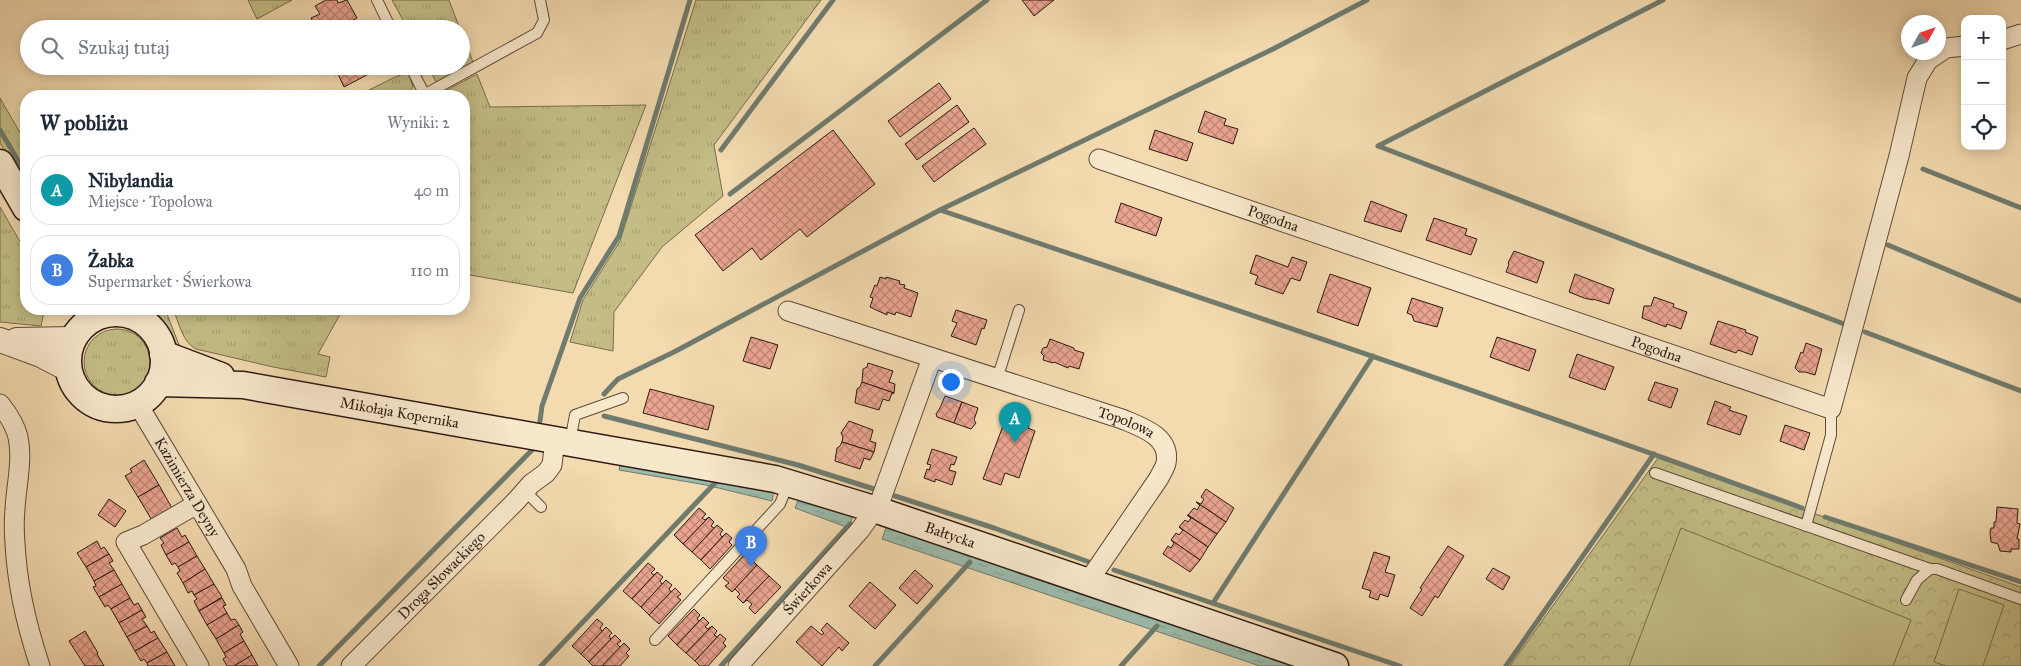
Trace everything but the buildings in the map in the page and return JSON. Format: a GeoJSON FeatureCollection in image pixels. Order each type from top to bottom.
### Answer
{"type":"FeatureCollection","features":[{"type":"Feature","properties":{"kind":"main road"},"geometry":{"type":"LineString","coordinates":[[0,163],[20,198]]}},
{"type":"Feature","properties":{"kind":"main road"},"geometry":{"type":"LineString","coordinates":[[101,315],[76,325],[68,354],[68,369],[73,383],[82,395],[94,404],[108,408],[123,408],[138,404],[149,395],[158,383],[163,369],[163,354],[160,342],[144,315]]}},
{"type":"Feature","properties":{"kind":"main road","name":"Mikołaja Kopernika"},"geometry":{"type":"LineString","coordinates":[[163,354],[243,384]]}},
{"type":"Feature","properties":{"kind":"main road","name":"Mikołaja Kopernika"},"geometry":{"type":"LineString","coordinates":[[158,383],[243,384],[563,440]]}},
{"type":"Feature","properties":{"kind":"main road","name":"Bałtycka"},"geometry":{"type":"LineString","coordinates":[[563,440],[732,470],[788,483],[1090,582],[1326,665]]}},
{"type":"Feature","properties":{"kind":"street"},"geometry":{"type":"LineString","coordinates":[[2006,39],[2021,34]]}},
{"type":"Feature","properties":{"kind":"street"},"geometry":{"type":"LineString","coordinates":[[1831,410],[1899,156],[1917,78],[1928,60],[1946,48],[1961,46]]}},
{"type":"Feature","properties":{"kind":"street","name":"Pogodna"},"geometry":{"type":"LineString","coordinates":[[1098,159],[1831,410]]}},
{"type":"Feature","properties":{"kind":"street","name":"Topolowa"},"geometry":{"type":"LineString","coordinates":[[788,311],[1144,428],[1159,437],[1165,449],[1166,463],[1159,478],[1094,573],[1090,582]]}},
{"type":"Feature","properties":{"kind":"street"},"geometry":{"type":"LineString","coordinates":[[0,340],[76,325]]}},
{"type":"Feature","properties":{"kind":"street"},"geometry":{"type":"LineString","coordinates":[[0,340],[41,355],[68,369]]}},
{"type":"Feature","properties":{"kind":"street"},"geometry":{"type":"LineString","coordinates":[[875,510],[932,358]]}},
{"type":"Feature","properties":{"kind":"street"},"geometry":{"type":"LineString","coordinates":[[0,404],[13,423],[18,439],[15,518],[18,580],[33,645],[40,666]]}},
{"type":"Feature","properties":{"kind":"street","name":"Kazimierza Deyny"},"geometry":{"type":"LineString","coordinates":[[138,404],[198,504],[242,565],[242,586],[289,666]]}},
{"type":"Feature","properties":{"kind":"street","name":"Droga Słowackiego"},"geometry":{"type":"LineString","coordinates":[[351,666],[528,487],[535,466],[563,440]]}},
{"type":"Feature","properties":{"kind":"street"},"geometry":{"type":"LineString","coordinates":[[198,504],[144,535],[126,542],[199,666]]}},
{"type":"Feature","properties":{"kind":"street","name":"Świerkowa"},"geometry":{"type":"LineString","coordinates":[[738,666],[860,530],[875,510]]}},
{"type":"Feature","properties":{"kind":"lane"},"geometry":{"type":"LineString","coordinates":[[377,0],[387,20]]}},
{"type":"Feature","properties":{"kind":"lane"},"geometry":{"type":"LineString","coordinates":[[470,70],[537,33],[544,20],[540,0]]}},
{"type":"Feature","properties":{"kind":"lane"},"geometry":{"type":"LineString","coordinates":[[414,75],[420,90]]}},
{"type":"Feature","properties":{"kind":"lane"},"geometry":{"type":"LineString","coordinates":[[434,90],[461,75]]}},
{"type":"Feature","properties":{"kind":"lane"},"geometry":{"type":"LineString","coordinates":[[997,379],[1019,310]]}},
{"type":"Feature","properties":{"kind":"lane"},"geometry":{"type":"LineString","coordinates":[[563,440],[575,415],[623,398]]}},
{"type":"Feature","properties":{"kind":"lane"},"geometry":{"type":"LineString","coordinates":[[1806,526],[1832,435],[1831,410]]}},
{"type":"Feature","properties":{"kind":"lane"},"geometry":{"type":"LineString","coordinates":[[1655,473],[2021,599]]}},
{"type":"Feature","properties":{"kind":"lane"},"geometry":{"type":"LineString","coordinates":[[655,640],[780,504],[788,483]]}},
{"type":"Feature","properties":{"kind":"lane"},"geometry":{"type":"LineString","coordinates":[[528,487],[541,507]]}},
{"type":"Feature","properties":{"kind":"lane"},"geometry":{"type":"LineString","coordinates":[[1906,600],[1917,580],[1930,569]]}},
{"type":"Feature","properties":{"kind":"green space"},"geometry":{"type":"Polygon","coordinates":[[[248,0],[292,0],[257,19],[248,0]]]}},
{"type":"Feature","properties":{"kind":"green space"},"geometry":{"type":"Polygon","coordinates":[[[392,0],[449,0],[457,20],[403,20],[392,0]]]}},
{"type":"Feature","properties":{"kind":"green space"},"geometry":{"type":"Polygon","coordinates":[[[696,0],[821,0],[714,145],[723,196],[662,247],[614,312],[613,351],[570,342],[583,300],[620,241],[696,0]]]}},
{"type":"Feature","properties":{"kind":"green space"},"geometry":{"type":"Polygon","coordinates":[[[477,74],[490,107],[646,105],[573,293],[470,275],[470,90],[447,90],[477,74]]]}},
{"type":"Feature","properties":{"kind":"green space"},"geometry":{"type":"Polygon","coordinates":[[[400,75],[409,75],[413,87],[411,90],[369,90],[400,75]]]}},
{"type":"Feature","properties":{"kind":"green space"},"geometry":{"type":"Polygon","coordinates":[[[432,75],[449,75],[436,82],[432,75]]]}},
{"type":"Feature","properties":{"kind":"green space"},"geometry":{"type":"Polygon","coordinates":[[[0,98],[20,133],[20,178],[0,143],[0,98]]]}},
{"type":"Feature","properties":{"kind":"green space"},"geometry":{"type":"Polygon","coordinates":[[[0,207],[20,242],[20,315],[44,315],[41,326],[0,322],[0,207]]]}},
{"type":"Feature","properties":{"kind":"green space"},"geometry":{"type":"Polygon","coordinates":[[[160,315],[167,315],[183,355],[164,335],[160,324],[160,315]]]}},
{"type":"Feature","properties":{"kind":"green space"},"geometry":{"type":"Polygon","coordinates":[[[175,315],[340,315],[318,354],[330,357],[326,377],[196,349],[187,342],[175,315]]]}},
{"type":"Feature","properties":{"kind":"green space"},"geometry":{"type":"Polygon","coordinates":[[[123,329],[141,338],[148,349],[150,362],[148,375],[141,386],[130,393],[111,395],[93,386],[86,375],[84,356],[93,338],[104,331],[123,329]]]}},
{"type":"Feature","properties":{"kind":"green space"},"geometry":{"type":"Polygon","coordinates":[[[1658,458],[2021,587],[2021,666],[1510,666],[1658,458]]]}},
{"type":"Feature","properties":{"kind":"green space"},"geometry":{"type":"Polygon","coordinates":[[[1681,528],[1911,620],[1893,666],[1629,666],[1681,528]]]}},
{"type":"Feature","properties":{"kind":"green space"},"geometry":{"type":"Polygon","coordinates":[[[1959,589],[2004,605],[1983,666],[1946,666],[1934,662],[1959,589]]]}},
{"type":"Feature","properties":{"kind":"water"},"geometry":{"type":"Polygon","coordinates":[[[621,461],[774,490],[772,501],[706,485],[619,470],[621,461]]]}},
{"type":"Feature","properties":{"kind":"water"},"geometry":{"type":"Polygon","coordinates":[[[799,498],[851,513],[852,519],[849,528],[795,508],[799,498]]]}},
{"type":"Feature","properties":{"kind":"water"},"geometry":{"type":"Polygon","coordinates":[[[887,525],[1307,666],[1260,666],[882,539],[887,525]]]}},
{"type":"Feature","properties":{"kind":"waterway"},"geometry":{"type":"LineString","coordinates":[[540,421],[542,406],[580,298],[619,236],[690,0]]}},
{"type":"Feature","properties":{"kind":"waterway"},"geometry":{"type":"LineString","coordinates":[[721,150],[833,0]]}},
{"type":"Feature","properties":{"kind":"waterway"},"geometry":{"type":"LineString","coordinates":[[730,194],[987,0]]}},
{"type":"Feature","properties":{"kind":"waterway"},"geometry":{"type":"LineString","coordinates":[[604,394],[618,379],[674,352],[940,210],[1273,49],[1367,0]]}},
{"type":"Feature","properties":{"kind":"waterway"},"geometry":{"type":"LineString","coordinates":[[1663,0],[1378,146],[1844,324]]}},
{"type":"Feature","properties":{"kind":"waterway"},"geometry":{"type":"LineString","coordinates":[[0,130],[20,164]]}},
{"type":"Feature","properties":{"kind":"waterway"},"geometry":{"type":"LineString","coordinates":[[1923,169],[2021,208]]}},
{"type":"Feature","properties":{"kind":"waterway"},"geometry":{"type":"LineString","coordinates":[[940,210],[1480,393],[1802,508]]}},
{"type":"Feature","properties":{"kind":"waterway"},"geometry":{"type":"LineString","coordinates":[[1888,245],[2021,301]]}},
{"type":"Feature","properties":{"kind":"waterway"},"geometry":{"type":"LineString","coordinates":[[1865,332],[2021,391]]}},
{"type":"Feature","properties":{"kind":"waterway"},"geometry":{"type":"LineString","coordinates":[[1213,603],[1373,356]]}},
{"type":"Feature","properties":{"kind":"waterway"},"geometry":{"type":"LineString","coordinates":[[604,416],[798,465],[874,489]]}},
{"type":"Feature","properties":{"kind":"waterway"},"geometry":{"type":"LineString","coordinates":[[319,666],[533,449]]}},
{"type":"Feature","properties":{"kind":"waterway"},"geometry":{"type":"LineString","coordinates":[[1506,666],[1654,454]]}},
{"type":"Feature","properties":{"kind":"waterway"},"geometry":{"type":"LineString","coordinates":[[541,666],[715,483]]}},
{"type":"Feature","properties":{"kind":"waterway"},"geometry":{"type":"LineString","coordinates":[[895,496],[994,528],[1089,562]]}},
{"type":"Feature","properties":{"kind":"waterway"},"geometry":{"type":"LineString","coordinates":[[1825,517],[2021,582]]}},
{"type":"Feature","properties":{"kind":"waterway"},"geometry":{"type":"LineString","coordinates":[[721,666],[850,524]]}},
{"type":"Feature","properties":{"kind":"waterway"},"geometry":{"type":"LineString","coordinates":[[875,666],[970,562]]}},
{"type":"Feature","properties":{"kind":"waterway"},"geometry":{"type":"LineString","coordinates":[[1114,570],[1400,666]]}},
{"type":"Feature","properties":{"kind":"waterway"},"geometry":{"type":"LineString","coordinates":[[1121,666],[1157,626]]}},
{"type":"Feature","properties":{"kind":"place","name":"Nibylandia"},"geometry":{"type":"Point","coordinates":[1015,443]}},
{"type":"Feature","properties":{"kind":"place","name":"Żabka"},"geometry":{"type":"Point","coordinates":[751,567]}}]}
